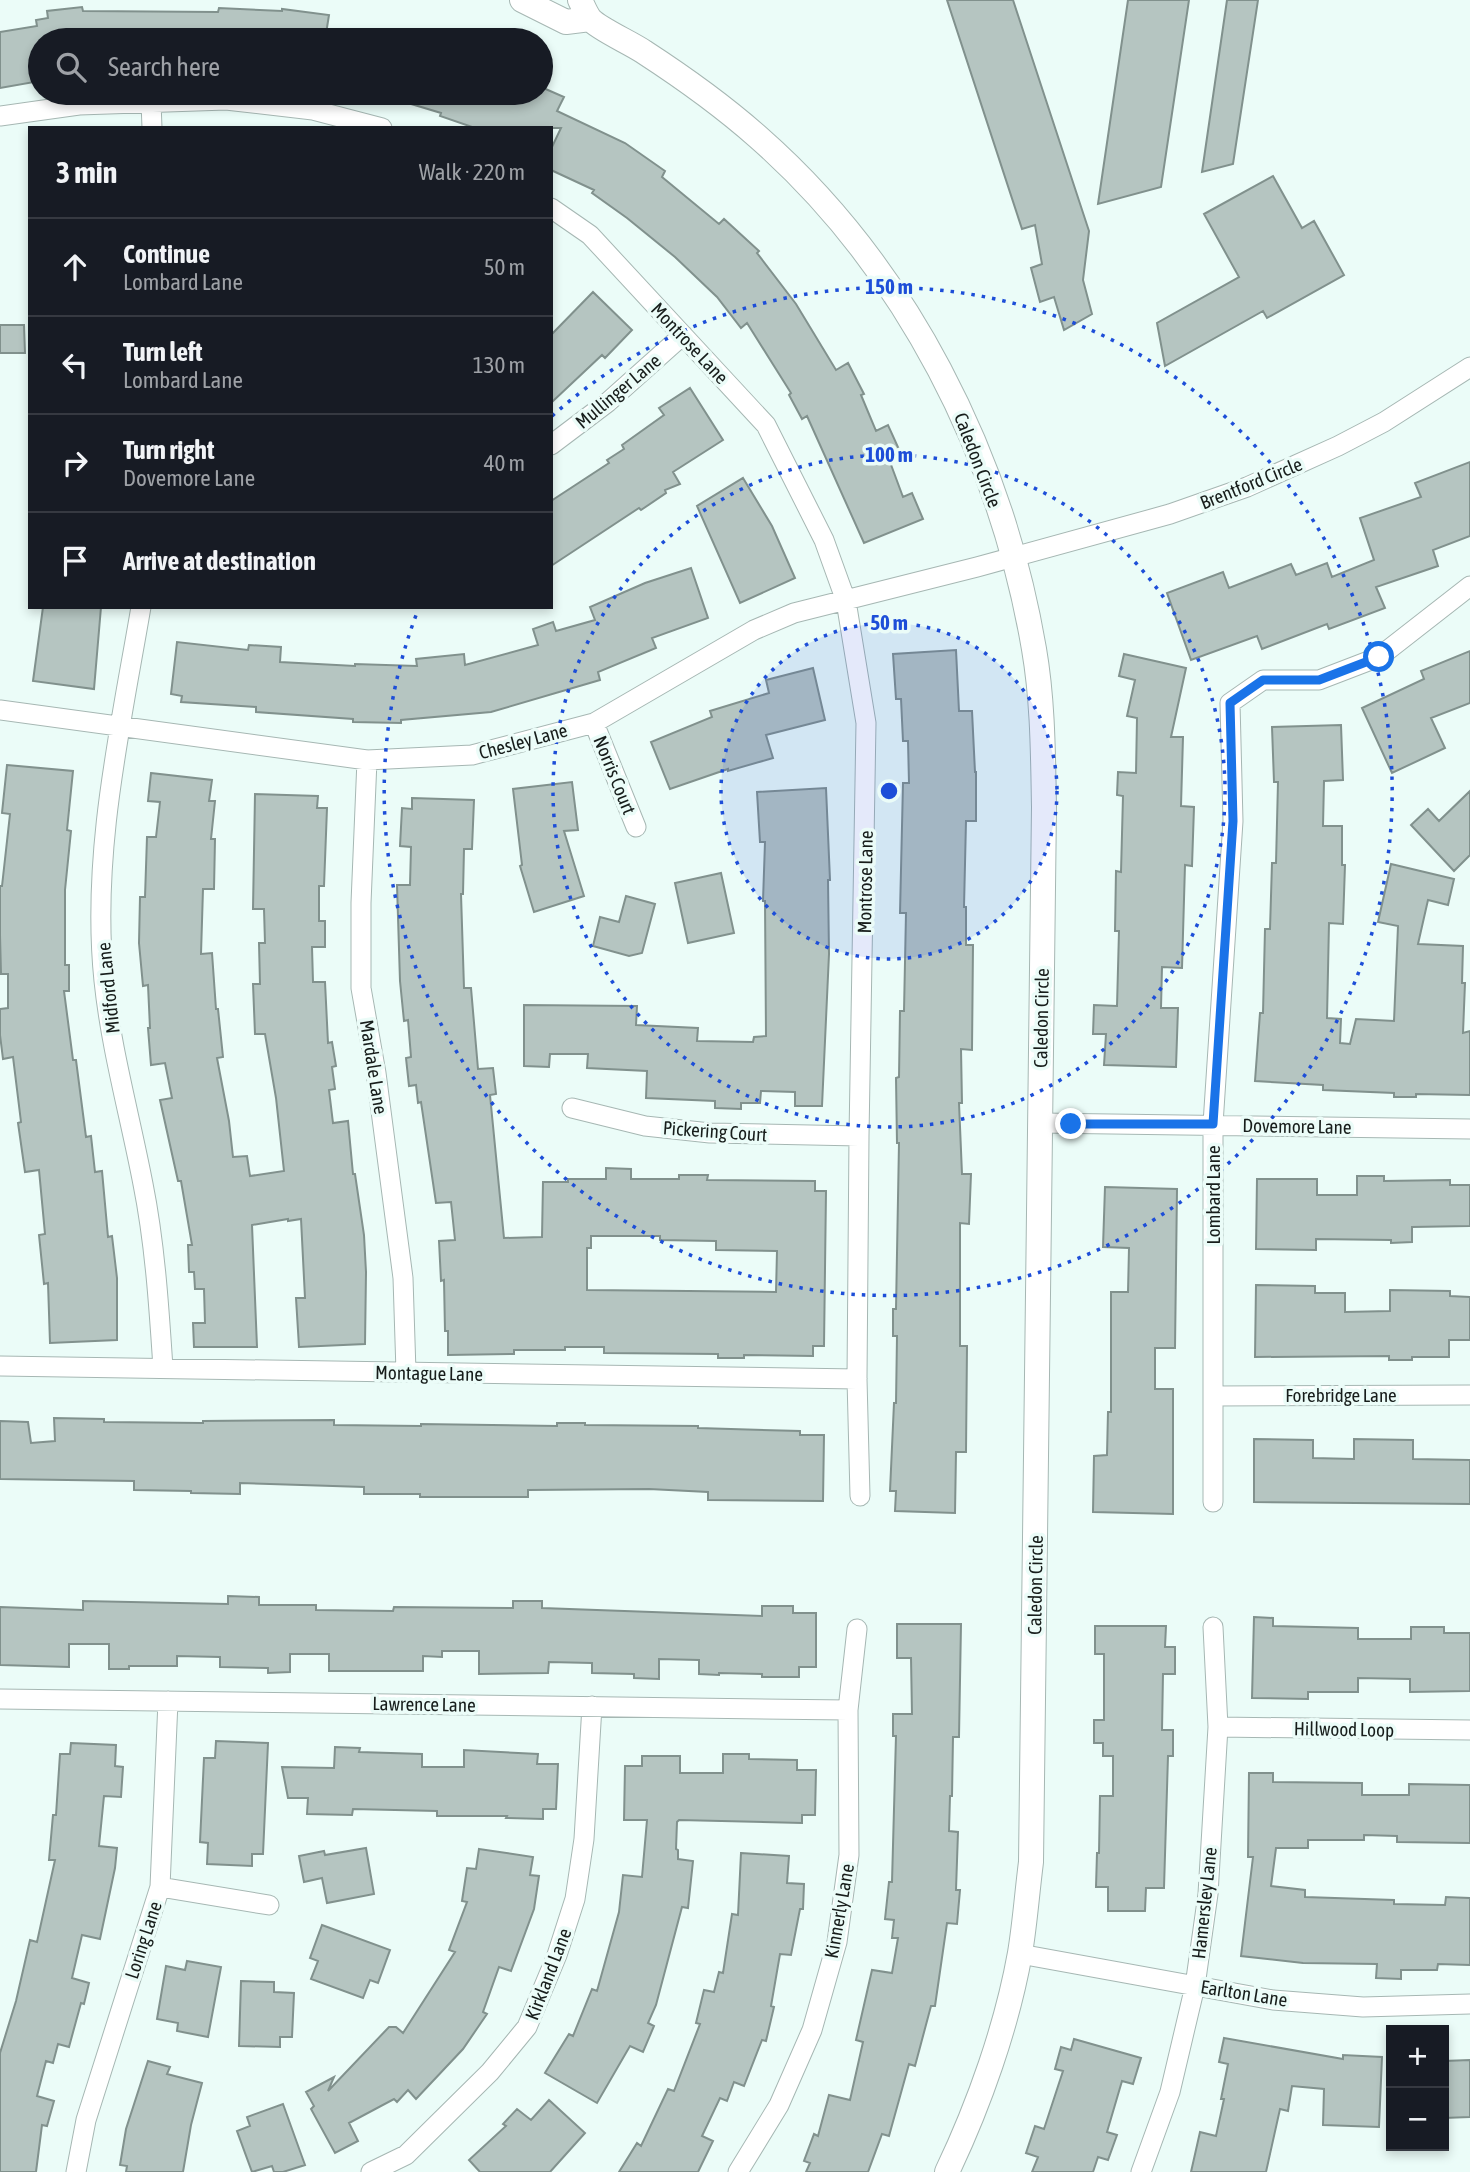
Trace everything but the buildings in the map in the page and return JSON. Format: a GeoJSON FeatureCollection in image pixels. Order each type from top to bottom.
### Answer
{"type":"FeatureCollection","features":[{"type":"Feature","properties":{"kind":"street","name":"Caledon Circle"},"geometry":{"type":"LineString","coordinates":[[522,0],[566,22],[585,10],[727,110],[795,171],[833,213],[901,304],[943,377],[980,458],[1014,556],[1035,650],[1043,744],[1031,1862],[1020,1954],[998,2036],[982,2089],[947,2172]]}},
{"type":"Feature","properties":{"kind":"street"},"geometry":{"type":"LineString","coordinates":[[0,116],[79,105]]}},
{"type":"Feature","properties":{"kind":"street"},"geometry":{"type":"LineString","coordinates":[[151,105],[152,126]]}},
{"type":"Feature","properties":{"kind":"street"},"geometry":{"type":"LineString","coordinates":[[270,105],[313,110],[374,126]]}},
{"type":"Feature","properties":{"kind":"street","name":"Montrose Lane"},"geometry":{"type":"LineString","coordinates":[[553,209],[590,235],[766,425],[824,540],[846,601],[866,723],[859,1136],[860,1496]]}},
{"type":"Feature","properties":{"kind":"street","name":"Mullinger Lane"},"geometry":{"type":"LineString","coordinates":[[553,443],[608,402],[682,335]]}},
{"type":"Feature","properties":{"kind":"street","name":"Brentford Circle"},"geometry":{"type":"LineString","coordinates":[[1014,556],[1170,514],[1247,487],[1384,422],[1470,367]]}},
{"type":"Feature","properties":{"kind":"street","name":"Chesley Lane"},"geometry":{"type":"LineString","coordinates":[[0,710],[367,760],[472,755],[594,723],[754,630],[794,612],[846,601],[1014,556]]}},
{"type":"Feature","properties":{"kind":"street","name":"Lombard Lane"},"geometry":{"type":"LineString","coordinates":[[1213,1502],[1213,1124],[1233,821],[1230,703],[1263,680],[1319,680],[1379,657],[1470,586]]}},
{"type":"Feature","properties":{"kind":"street","name":"Midford Lane"},"geometry":{"type":"LineString","coordinates":[[141,609],[120,725],[105,834],[101,901],[104,981],[144,1186],[158,1294],[163,1368]]}},
{"type":"Feature","properties":{"kind":"street","name":"Norris Court"},"geometry":{"type":"LineString","coordinates":[[594,723],[636,827]]}},
{"type":"Feature","properties":{"kind":"street","name":"Mardale Lane"},"geometry":{"type":"LineString","coordinates":[[367,760],[361,903],[361,988],[376,1073],[403,1278],[406,1372]]}},
{"type":"Feature","properties":{"kind":"street","name":"Pickering Court"},"geometry":{"type":"LineString","coordinates":[[572,1108],[645,1126],[710,1133],[859,1136]]}},
{"type":"Feature","properties":{"kind":"street","name":"Dovemore Lane"},"geometry":{"type":"LineString","coordinates":[[1040,1123],[1470,1129]]}},
{"type":"Feature","properties":{"kind":"street","name":"Montague Lane"},"geometry":{"type":"LineString","coordinates":[[0,1366],[858,1379]]}},
{"type":"Feature","properties":{"kind":"street","name":"Forebridge Lane"},"geometry":{"type":"LineString","coordinates":[[1213,1396],[1470,1395]]}},
{"type":"Feature","properties":{"kind":"street","name":"Hamersley Lane"},"geometry":{"type":"LineString","coordinates":[[1141,2172],[1170,2092],[1195,1986],[1208,1895],[1218,1727],[1213,1627]]}},
{"type":"Feature","properties":{"kind":"street","name":"Kinnerly Lane"},"geometry":{"type":"LineString","coordinates":[[738,2172],[779,2105],[812,2030],[836,1942],[849,1854],[848,1710],[857,1629]]}},
{"type":"Feature","properties":{"kind":"street","name":"Lawrence Lane"},"geometry":{"type":"LineString","coordinates":[[0,1699],[848,1710]]}},
{"type":"Feature","properties":{"kind":"street","name":"Loring Lane"},"geometry":{"type":"LineString","coordinates":[[76,2172],[86,2120],[160,1888],[168,1701]]}},
{"type":"Feature","properties":{"kind":"street","name":"Kirkland Lane"},"geometry":{"type":"LineString","coordinates":[[371,2172],[407,2155],[490,2072],[527,2027],[557,1955],[575,1899],[584,1839],[592,1706]]}},
{"type":"Feature","properties":{"kind":"street","name":"Hillwood Loop"},"geometry":{"type":"LineString","coordinates":[[1218,1727],[1470,1730]]}},
{"type":"Feature","properties":{"kind":"street"},"geometry":{"type":"LineString","coordinates":[[160,1888],[269,1905]]}},
{"type":"Feature","properties":{"kind":"street","name":"Earlton Lane"},"geometry":{"type":"LineString","coordinates":[[1020,1954],[1273,2000],[1363,2007],[1470,2004]]}},
{"type":"Feature","properties":{"kind":"street"},"geometry":{"type":"LineString","coordinates":[[407,2155],[418,2172]]}},
{"type":"Feature","properties":{"kind":"route"},"geometry":{"type":"LineString","coordinates":[[1071,1124],[1213,1124],[1233,821],[1230,703],[1263,680],[1319,680],[1379,657]]}}]}
